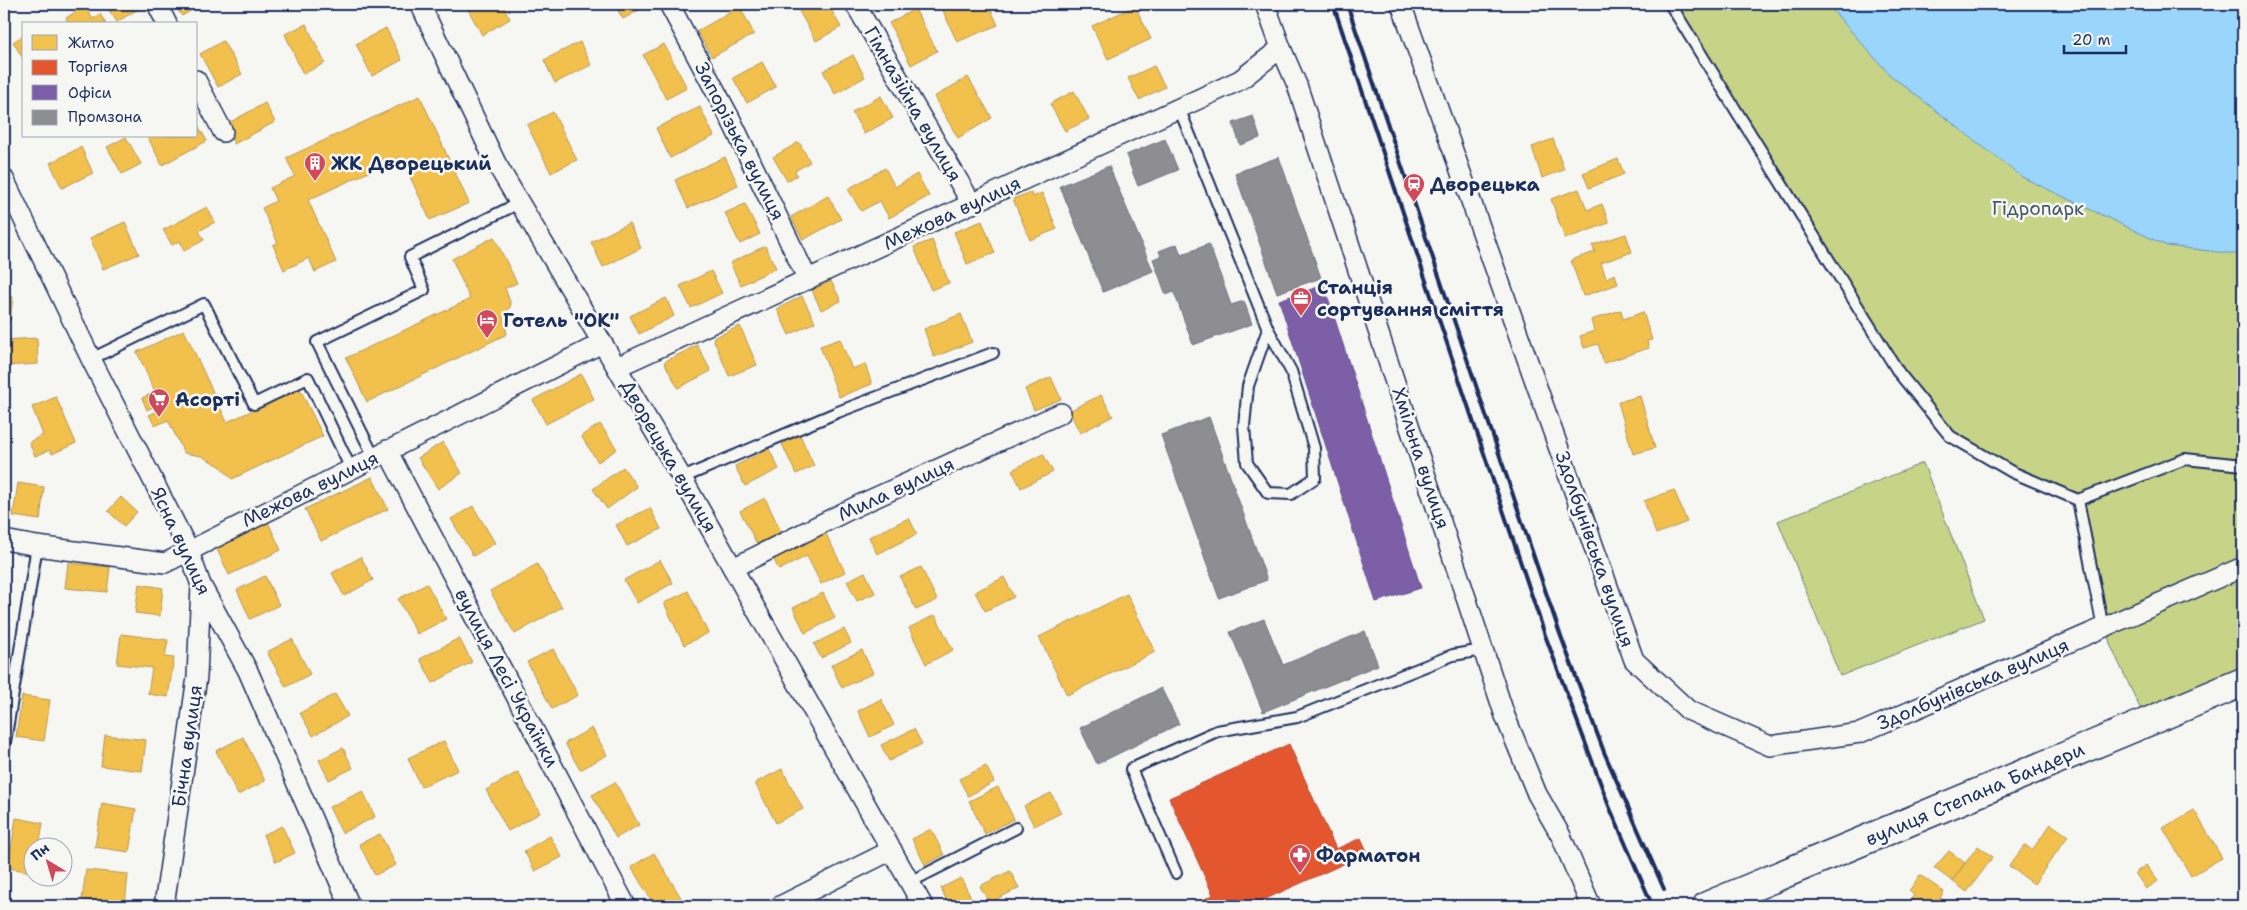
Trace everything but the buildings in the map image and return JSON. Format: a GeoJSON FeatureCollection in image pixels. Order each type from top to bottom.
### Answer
{"type":"FeatureCollection","features":[{"type":"Feature","properties":{"kind":"main road","name":"вулиця Степана Бандери"},"geometry":{"type":"LineString","coordinates":[[1708,906],[2243,682]]}},
{"type":"Feature","properties":{"kind":"street"},"geometry":{"type":"LineString","coordinates":[[157,4],[166,22]]}},
{"type":"Feature","properties":{"kind":"street","name":"Дворецька вулиця"},"geometry":{"type":"LineString","coordinates":[[420,4],[496,163],[682,478],[923,906]]}},
{"type":"Feature","properties":{"kind":"street","name":"Запорізька вулиця"},"geometry":{"type":"LineString","coordinates":[[669,4],[731,120],[808,280]]}},
{"type":"Feature","properties":{"kind":"street","name":"Гімназійна вулиця"},"geometry":{"type":"LineString","coordinates":[[855,4],[972,204]]}},
{"type":"Feature","properties":{"kind":"street","name":"Хмільна вулиця"},"geometry":{"type":"LineString","coordinates":[[1265,4],[1280,48],[1304,103],[1505,716],[1537,794],[1561,836],[1591,906]]}},
{"type":"Feature","properties":{"kind":"street","name":"Здолбунівська вулиця"},"geometry":{"type":"LineString","coordinates":[[1401,4],[1634,660],[1688,710],[1770,746],[1860,733],[2243,567]]}},
{"type":"Feature","properties":{"kind":"street","name":"Межова вулиця"},"geometry":{"type":"LineString","coordinates":[[618,367],[1240,80],[1280,48]]}},
{"type":"Feature","properties":{"kind":"street"},"geometry":{"type":"LineString","coordinates":[[198,84],[223,132]]}},
{"type":"Feature","properties":{"kind":"street","name":"Ясна вулиця"},"geometry":{"type":"LineString","coordinates":[[4,179],[91,359],[188,549],[201,585],[248,671],[350,906]]}},
{"type":"Feature","properties":{"kind":"street","name":"Межова вулиця"},"geometry":{"type":"LineString","coordinates":[[4,540],[165,563],[188,549],[602,343]]}},
{"type":"Feature","properties":{"kind":"street","name":"Мила вулиця"},"geometry":{"type":"LineString","coordinates":[[733,568],[859,504],[1061,413]]}},
{"type":"Feature","properties":{"kind":"street","name":"вулиця Лесі Українки"},"geometry":{"type":"LineString","coordinates":[[381,454],[626,906]]}},
{"type":"Feature","properties":{"kind":"street","name":"Бічна вулиця"},"geometry":{"type":"LineString","coordinates":[[164,906],[196,677],[201,585]]}},
{"type":"Feature","properties":{"kind":"street"},"geometry":{"type":"LineString","coordinates":[[780,906],[892,850]]}},
{"type":"Feature","properties":{"kind":"lane"},"geometry":{"type":"LineString","coordinates":[[1670,4],[1899,373],[1950,436],[2012,472],[2078,500],[2185,458],[2243,465]]}},
{"type":"Feature","properties":{"kind":"lane"},"geometry":{"type":"LineString","coordinates":[[1179,108],[1268,329],[1291,370],[1314,448],[1315,478],[1291,494],[1268,493],[1247,463],[1244,426],[1248,386],[1268,329]]}},
{"type":"Feature","properties":{"kind":"lane"},"geometry":{"type":"LineString","coordinates":[[381,454],[317,342],[424,290],[410,257],[519,203]]}},
{"type":"Feature","properties":{"kind":"lane"},"geometry":{"type":"LineString","coordinates":[[91,359],[204,304],[254,404],[308,378],[351,469]]}},
{"type":"Feature","properties":{"kind":"lane"},"geometry":{"type":"LineString","coordinates":[[682,478],[838,412],[993,353]]}},
{"type":"Feature","properties":{"kind":"lane"},"geometry":{"type":"LineString","coordinates":[[2078,500],[2103,628]]}},
{"type":"Feature","properties":{"kind":"lane"},"geometry":{"type":"LineString","coordinates":[[4,748],[37,546]]}},
{"type":"Feature","properties":{"kind":"lane"},"geometry":{"type":"LineString","coordinates":[[1176,873],[1131,769],[1217,731],[1297,717],[1453,655],[1483,650]]}},
{"type":"Feature","properties":{"kind":"lane"},"geometry":{"type":"LineString","coordinates":[[910,882],[1016,828]]}},
{"type":"Feature","properties":{"kind":"green space","name":"Гідропарк"},"geometry":{"type":"Polygon","coordinates":[[[1670,4],[2243,4],[2243,682],[2146,721],[2110,644],[2078,500],[1950,436],[1899,373],[1670,4]]]}},
{"type":"Feature","properties":{"kind":"green space"},"geometry":{"type":"Polygon","coordinates":[[[1923,463],[1984,619],[1840,676],[1778,521],[1923,463]]]}},
{"type":"Feature","properties":{"kind":"water"},"geometry":{"type":"Polygon","coordinates":[[[1827,4],[2243,4],[2243,255],[2167,246],[2022,177],[1890,75],[1827,4]]]}},
{"type":"Feature","properties":{"kind":"railway"},"geometry":{"type":"LineString","coordinates":[[1333,4],[1545,635],[1609,806],[1650,900]]}},
{"type":"Feature","properties":{"kind":"railway"},"geometry":{"type":"LineString","coordinates":[[1347,4],[1559,631],[1604,752],[1664,889]]}},
{"type":"Feature","properties":{"kind":"place","name":"ЖК Дворецький"},"geometry":{"type":"Point","coordinates":[315,182]}},
{"type":"Feature","properties":{"kind":"place","name":"Дворецька"},"geometry":{"type":"Point","coordinates":[1414,203]}},
{"type":"Feature","properties":{"kind":"place","name":"Станція сортування сміття"},"geometry":{"type":"Point","coordinates":[1301,317]}},
{"type":"Feature","properties":{"kind":"place","name":"Готель \"ОК\""},"geometry":{"type":"Point","coordinates":[487,339]}},
{"type":"Feature","properties":{"kind":"place","name":"Асорті"},"geometry":{"type":"Point","coordinates":[159,418]}},
{"type":"Feature","properties":{"kind":"place","name":"Фарматон"},"geometry":{"type":"Point","coordinates":[1300,874]}}]}
